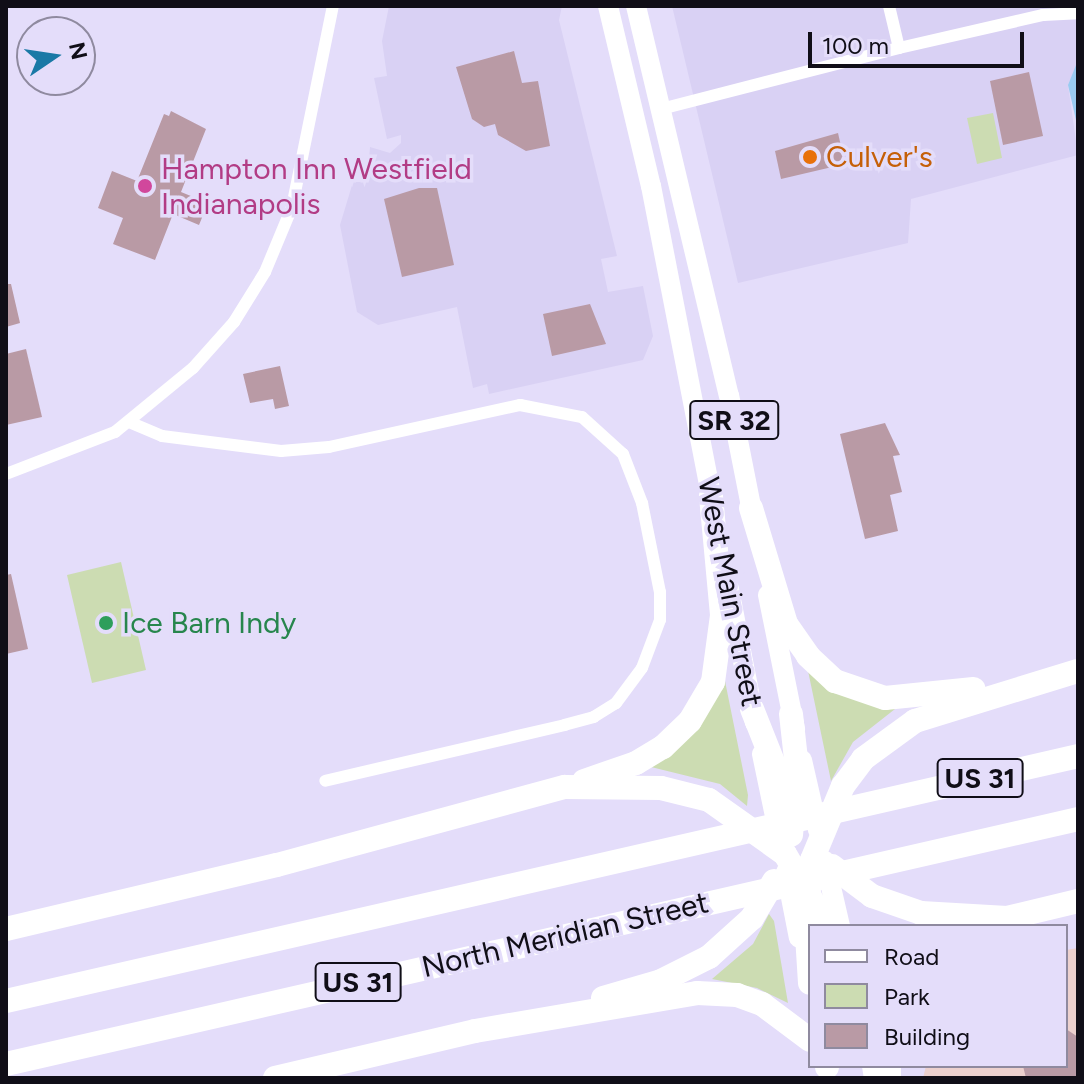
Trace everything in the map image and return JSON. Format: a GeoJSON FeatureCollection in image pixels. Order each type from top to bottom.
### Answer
{"type":"FeatureCollection","features":[{"type":"Feature","properties":{"kind":"highway"},"geometry":{"type":"LineString","coordinates":[[6,929],[277,865],[565,787],[652,755],[690,721],[713,682],[722,624],[711,496]]}},
{"type":"Feature","properties":{"kind":"highway"},"geometry":{"type":"LineString","coordinates":[[751,508],[786,624],[808,656],[835,681],[872,695],[900,698],[1035,681],[1078,671]]}},
{"type":"Feature","properties":{"kind":"highway"},"geometry":{"type":"LineString","coordinates":[[809,924],[808,887],[820,848],[843,786],[863,759],[901,728],[1035,681]]}},
{"type":"Feature","properties":{"kind":"highway"},"geometry":{"type":"LineString","coordinates":[[752,709],[796,819],[820,848],[863,890],[896,906],[1000,922],[1078,901]]}},
{"type":"Feature","properties":{"kind":"highway"},"geometry":{"type":"LineString","coordinates":[[541,1019],[661,981],[709,957],[763,904],[796,819],[791,714]]}},
{"type":"Feature","properties":{"kind":"highway","name":"North Meridian Street"},"geometry":{"type":"LineString","coordinates":[[6,1001],[1078,756]]}},
{"type":"Feature","properties":{"kind":"highway"},"geometry":{"type":"LineString","coordinates":[[565,787],[661,788],[697,796],[731,812],[783,854],[808,887],[826,924]]}},
{"type":"Feature","properties":{"kind":"highway","name":"North Meridian Street"},"geometry":{"type":"LineString","coordinates":[[6,1064],[1078,819]]}},
{"type":"Feature","properties":{"kind":"highway"},"geometry":{"type":"LineString","coordinates":[[275,1078],[541,1019],[723,993],[762,1004],[808,1038]]}},
{"type":"Feature","properties":{"kind":"main road","name":"West Main Street"},"geometry":{"type":"LineString","coordinates":[[608,6],[651,186],[808,980]]}},
{"type":"Feature","properties":{"kind":"main road","name":"West Main Street"},"geometry":{"type":"LineString","coordinates":[[636,6],[751,508],[791,714],[839,924]]}},
{"type":"Feature","properties":{"kind":"street"},"geometry":{"type":"LineString","coordinates":[[6,474],[88,445],[129,422],[213,347],[265,272],[292,207],[333,6]]}},
{"type":"Feature","properties":{"kind":"street"},"geometry":{"type":"LineString","coordinates":[[889,6],[899,48]]}},
{"type":"Feature","properties":{"kind":"street"},"geometry":{"type":"LineString","coordinates":[[661,109],[899,48],[1043,15],[1078,13]]}},
{"type":"Feature","properties":{"kind":"street"},"geometry":{"type":"LineString","coordinates":[[129,422],[162,436],[281,451],[329,447],[520,405],[582,417],[623,454],[642,503],[660,592],[660,620],[642,668],[616,703],[594,717],[565,725],[325,781]]}},
{"type":"Feature","properties":{"kind":"shaded area"},"geometry":{"type":"Polygon","coordinates":[[[389,6],[562,6],[559,20],[617,256],[601,259],[608,292],[643,286],[653,336],[643,360],[489,394],[487,384],[473,388],[457,307],[378,325],[357,312],[340,225],[353,182],[367,182],[370,147],[390,153],[401,143],[401,135],[387,139],[374,78],[387,76],[382,41],[389,6]]]}},
{"type":"Feature","properties":{"kind":"shaded area"},"geometry":{"type":"Polygon","coordinates":[[[672,6],[1078,6],[1078,61],[1068,85],[1078,155],[911,199],[908,243],[738,283],[672,6]]]}},
{"type":"Feature","properties":{"kind":"shaded area"},"geometry":{"type":"Polygon","coordinates":[[[1078,948],[1078,1078],[923,1078],[926,1068],[1068,1068],[1068,950],[1078,948]]]}},
{"type":"Feature","properties":{"kind":"green space"},"geometry":{"type":"Polygon","coordinates":[[[993,113],[1002,158],[977,164],[967,118],[993,113]]]}},
{"type":"Feature","properties":{"kind":"green space","name":"Ice Barn Indy"},"geometry":{"type":"Polygon","coordinates":[[[121,562],[146,670],[92,683],[67,575],[121,562]]]}},
{"type":"Feature","properties":{"kind":"green space"},"geometry":{"type":"Polygon","coordinates":[[[807,666],[895,709],[853,742],[831,781],[807,666]]]}},
{"type":"Feature","properties":{"kind":"green space"},"geometry":{"type":"Polygon","coordinates":[[[725,681],[748,795],[747,806],[720,784],[651,767],[725,681]]]}},
{"type":"Feature","properties":{"kind":"green space"},"geometry":{"type":"Polygon","coordinates":[[[769,914],[774,921],[788,1003],[757,988],[712,979],[753,944],[769,914]]]}},
{"type":"Feature","properties":{"kind":"water"},"geometry":{"type":"Polygon","coordinates":[[[1078,60],[1078,129],[1068,85],[1078,60]]]}},
{"type":"Feature","properties":{"kind":"building"},"geometry":{"type":"Polygon","coordinates":[[[514,51],[522,83],[538,81],[550,146],[526,151],[498,135],[495,124],[484,127],[472,119],[456,67],[514,51]]]}},
{"type":"Feature","properties":{"kind":"building"},"geometry":{"type":"Polygon","coordinates":[[[1029,72],[1043,136],[1003,145],[990,81],[1029,72]]]}},
{"type":"Feature","properties":{"kind":"building","name":"Hampton Inn Westfield Indianapolis"},"geometry":{"type":"Polygon","coordinates":[[[171,111],[206,129],[181,192],[208,203],[199,225],[173,214],[155,260],[113,244],[123,218],[98,208],[112,171],[137,181],[164,114],[169,116],[171,111]]]}},
{"type":"Feature","properties":{"kind":"building","name":"Culver's"},"geometry":{"type":"Polygon","coordinates":[[[838,133],[845,164],[781,179],[775,151],[838,133]]]}},
{"type":"Feature","properties":{"kind":"building"},"geometry":{"type":"Polygon","coordinates":[[[419,188],[437,188],[454,265],[402,277],[384,199],[419,188]]]}},
{"type":"Feature","properties":{"kind":"building"},"geometry":{"type":"Polygon","coordinates":[[[6,284],[11,284],[20,323],[6,327],[6,284]]]}},
{"type":"Feature","properties":{"kind":"building"},"geometry":{"type":"Polygon","coordinates":[[[590,304],[606,344],[552,356],[543,314],[590,304]]]}},
{"type":"Feature","properties":{"kind":"building"},"geometry":{"type":"Polygon","coordinates":[[[26,349],[42,417],[6,425],[6,354],[26,349]]]}},
{"type":"Feature","properties":{"kind":"building"},"geometry":{"type":"Polygon","coordinates":[[[280,366],[289,406],[275,409],[273,399],[250,403],[243,374],[280,366]]]}},
{"type":"Feature","properties":{"kind":"building"},"geometry":{"type":"Polygon","coordinates":[[[885,423],[900,455],[893,456],[902,492],[890,495],[898,531],[865,539],[840,434],[885,423]]]}},
{"type":"Feature","properties":{"kind":"building"},"geometry":{"type":"Polygon","coordinates":[[[11,574],[28,649],[6,654],[6,575],[11,574]]]}},
{"type":"Feature","properties":{"kind":"building"},"geometry":{"type":"Polygon","coordinates":[[[1068,1030],[1078,1037],[1078,1078],[1026,1078],[1024,1068],[1068,1068],[1068,1030]]]}},
{"type":"Feature","properties":{"kind":"place","name":"Culver's"},"geometry":{"type":"Point","coordinates":[810,157]}},
{"type":"Feature","properties":{"kind":"place","name":"Hampton Inn Westfield Indianapolis"},"geometry":{"type":"Point","coordinates":[145,186]}},
{"type":"Feature","properties":{"kind":"place","name":"Ice Barn Indy"},"geometry":{"type":"Point","coordinates":[106,623]}}]}
